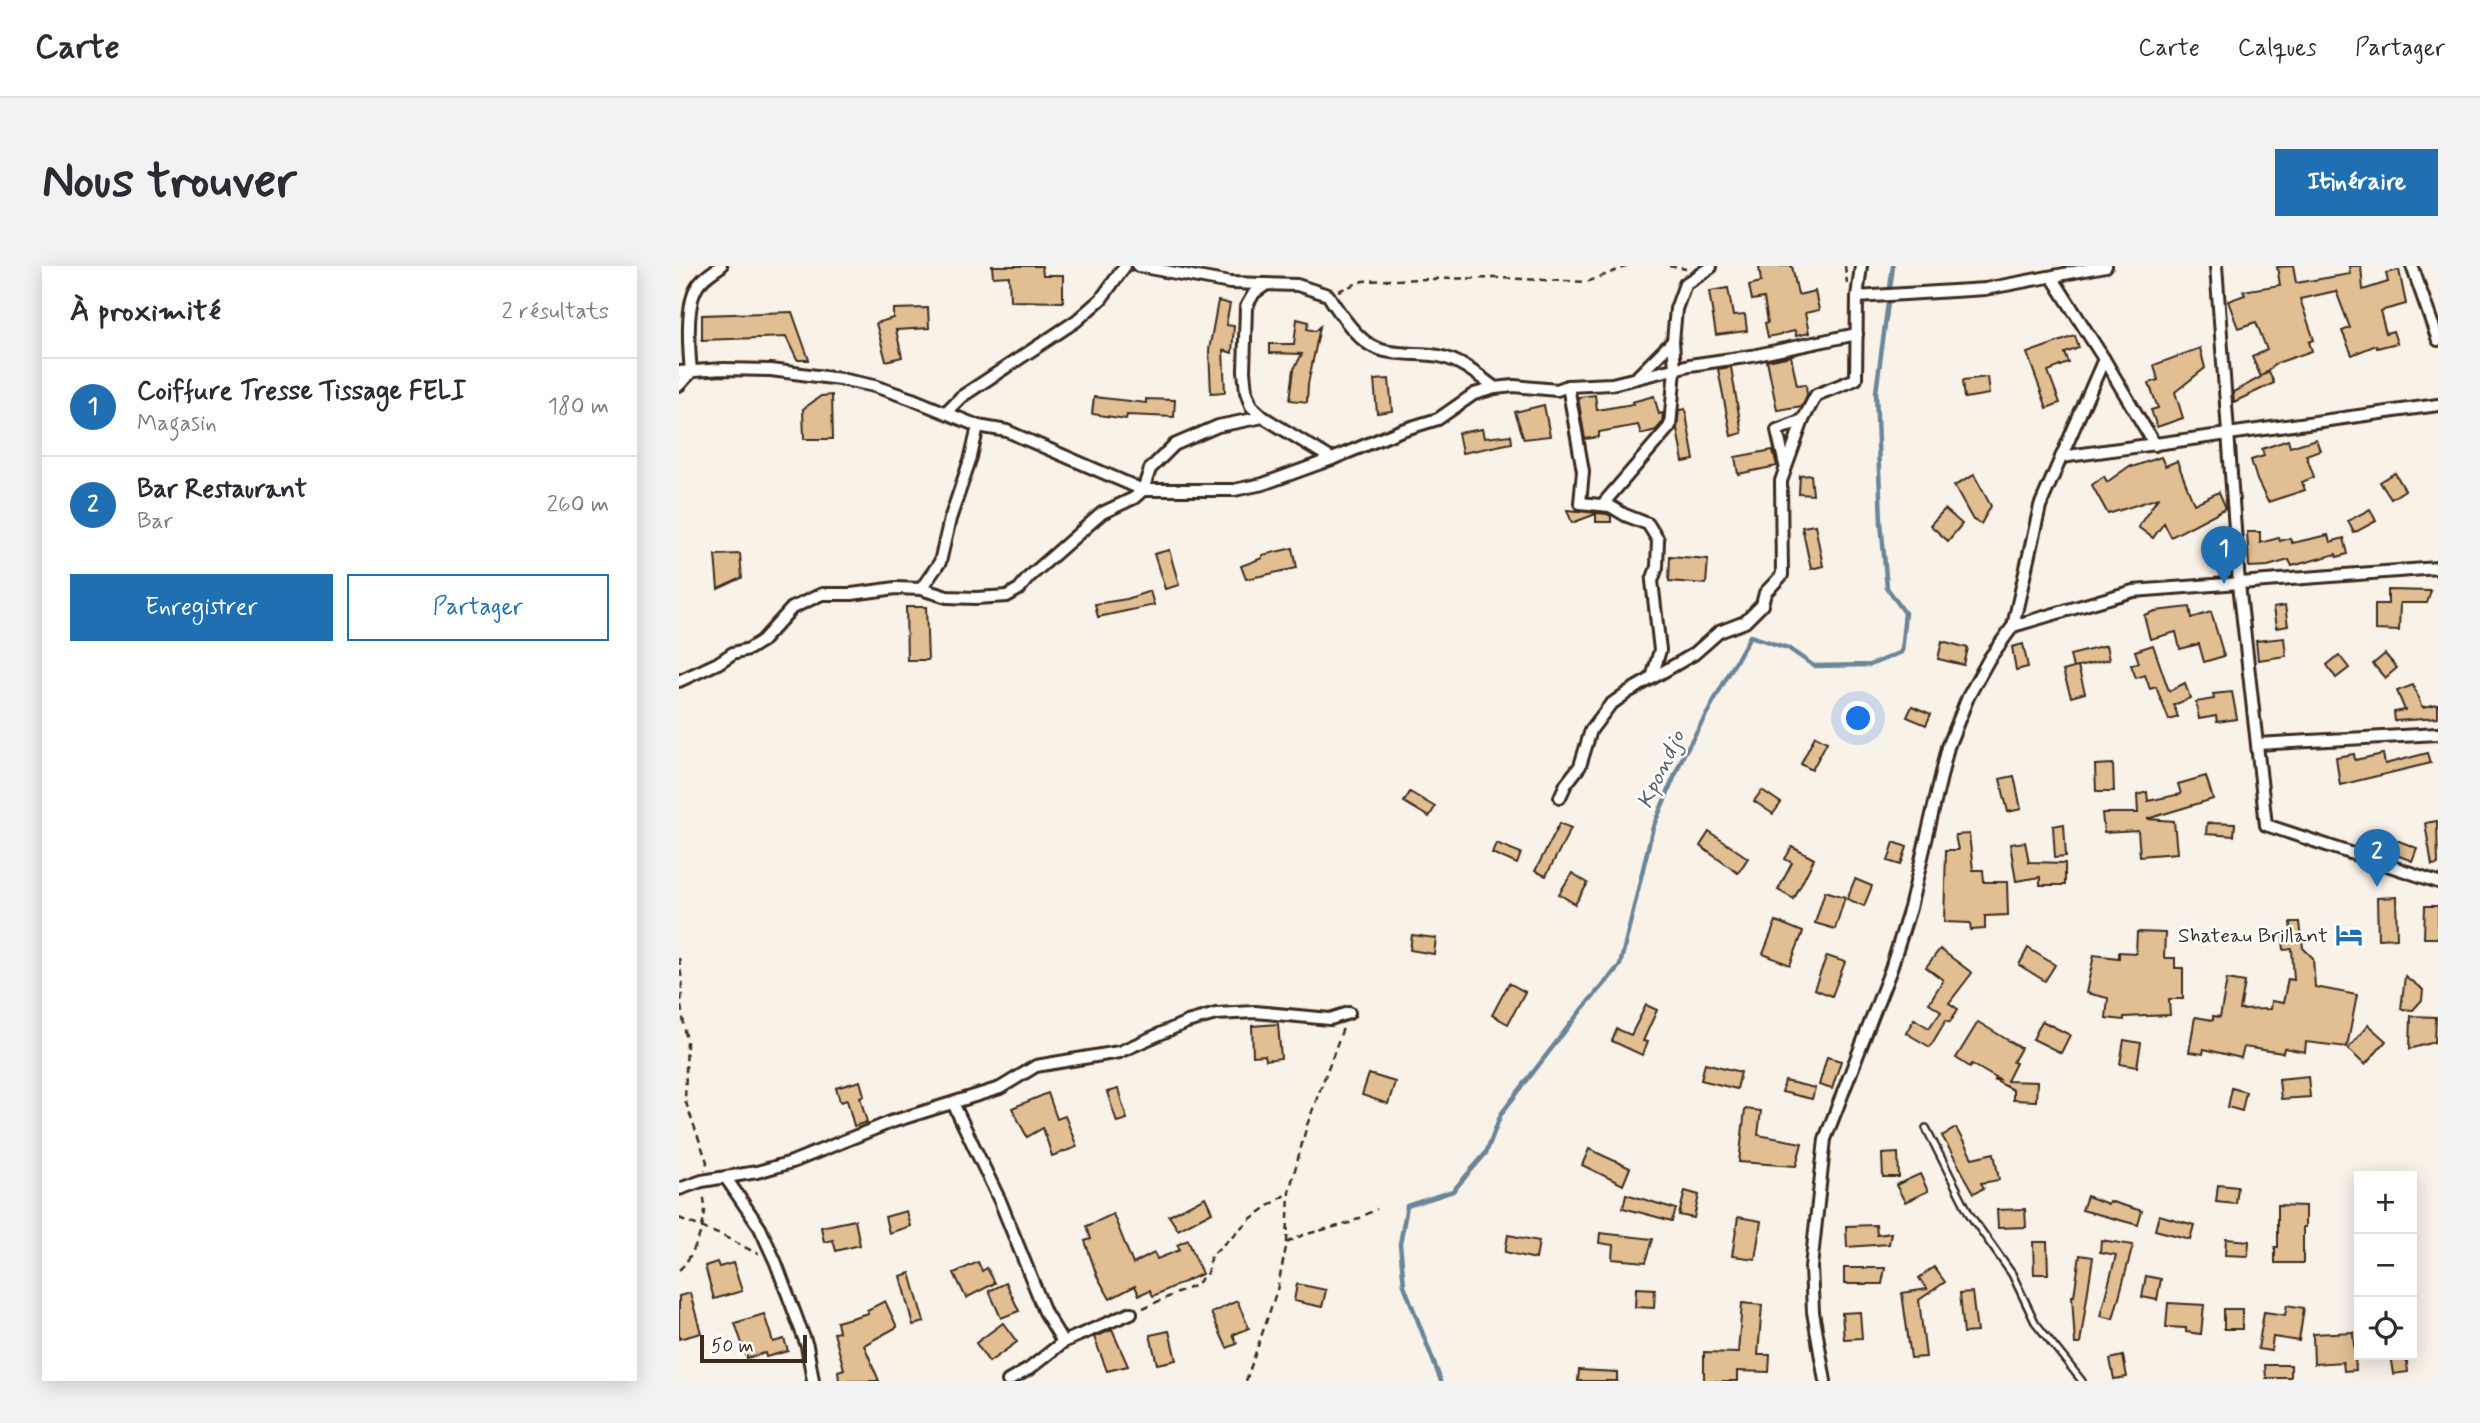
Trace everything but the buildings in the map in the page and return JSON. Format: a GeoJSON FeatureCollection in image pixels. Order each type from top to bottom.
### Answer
{"type":"FeatureCollection","features":[{"type":"Feature","properties":{"kind":"street"},"geometry":{"type":"LineString","coordinates":[[679,385],[685,372],[692,299],[701,282],[721,266]]}},
{"type":"Feature","properties":{"kind":"street"},"geometry":{"type":"LineString","coordinates":[[946,412],[961,397],[1076,321],[1101,299],[1125,266]]}},
{"type":"Feature","properties":{"kind":"street"},"geometry":{"type":"LineString","coordinates":[[1138,266],[1230,283],[1297,285],[1328,295],[1340,315],[1370,345],[1392,352],[1442,357],[1471,370],[1495,388]]}},
{"type":"Feature","properties":{"kind":"street"},"geometry":{"type":"LineString","coordinates":[[1560,797],[1580,765],[1591,730],[1611,705],[1694,654],[1719,632],[1745,622],[1762,605],[1765,593],[1782,575],[1781,481],[1803,420],[1816,396],[1856,379],[1857,334],[1862,297],[1861,266]]}},
{"type":"Feature","properties":{"kind":"street"},"geometry":{"type":"LineString","coordinates":[[1862,297],[1985,289],[2106,266]]}},
{"type":"Feature","properties":{"kind":"street"},"geometry":{"type":"LineString","coordinates":[[2216,266],[2239,584],[2266,825],[2438,882]]}},
{"type":"Feature","properties":{"kind":"street"},"geometry":{"type":"LineString","coordinates":[[2411,266],[2438,340]]}},
{"type":"Feature","properties":{"kind":"street"},"geometry":{"type":"LineString","coordinates":[[1602,505],[1670,426],[1676,309],[1685,284],[1711,267]]}},
{"type":"Feature","properties":{"kind":"street"},"geometry":{"type":"LineString","coordinates":[[2052,277],[2155,445]]}},
{"type":"Feature","properties":{"kind":"street"},"geometry":{"type":"LineString","coordinates":[[1268,284],[1254,293],[1246,307],[1246,392],[1251,406],[1263,417],[1332,459]]}},
{"type":"Feature","properties":{"kind":"street"},"geometry":{"type":"LineString","coordinates":[[685,372],[723,369],[771,370],[874,386],[978,426],[1017,435],[1143,490],[1234,489],[1263,484],[1402,430],[1438,419],[1474,394],[1495,388],[1514,386],[1557,390],[1568,386],[1612,384],[1857,334]]}},
{"type":"Feature","properties":{"kind":"street"},"geometry":{"type":"LineString","coordinates":[[1636,378],[1673,341]]}},
{"type":"Feature","properties":{"kind":"street"},"geometry":{"type":"LineString","coordinates":[[1825,1381],[1813,1312],[1811,1267],[1825,1139],[1891,969],[1910,908],[1948,747],[1968,697],[1989,659],[2013,626],[2040,506],[2104,359]]}},
{"type":"Feature","properties":{"kind":"street"},"geometry":{"type":"LineString","coordinates":[[1568,386],[1583,471],[1580,503],[1610,506],[1648,524],[1658,540],[1657,568],[1652,581],[1660,650],[1652,678]]}},
{"type":"Feature","properties":{"kind":"street"},"geometry":{"type":"LineString","coordinates":[[2061,457],[2438,405]]}},
{"type":"Feature","properties":{"kind":"street"},"geometry":{"type":"LineString","coordinates":[[679,681],[733,653],[749,649],[762,641],[792,608],[822,594],[852,594],[896,588],[921,589],[947,597],[1007,596],[1019,589],[1102,513],[1143,490],[1150,469],[1174,445],[1218,426],[1263,417]]}},
{"type":"Feature","properties":{"kind":"street"},"geometry":{"type":"LineString","coordinates":[[1785,467],[1777,430],[1803,420]]}},
{"type":"Feature","properties":{"kind":"street"},"geometry":{"type":"LineString","coordinates":[[921,589],[940,562],[978,426]]}},
{"type":"Feature","properties":{"kind":"street"},"geometry":{"type":"LineString","coordinates":[[2013,626],[2133,592],[2438,568]]}},
{"type":"Feature","properties":{"kind":"street"},"geometry":{"type":"LineString","coordinates":[[2257,744],[2438,734]]}},
{"type":"Feature","properties":{"kind":"street"},"geometry":{"type":"LineString","coordinates":[[679,1189],[702,1181],[792,1162],[891,1122],[1000,1088],[1036,1066],[1119,1052],[1187,1022],[1216,1014],[1255,1012],[1330,1019],[1349,1013]]}},
{"type":"Feature","properties":{"kind":"street"},"geometry":{"type":"LineString","coordinates":[[953,1103],[1000,1201],[1045,1312],[1063,1342]]}},
{"type":"Feature","properties":{"kind":"street"},"geometry":{"type":"LineString","coordinates":[[726,1178],[759,1228],[776,1263],[807,1346],[813,1381]]}},
{"type":"Feature","properties":{"kind":"street"},"geometry":{"type":"LineString","coordinates":[[1009,1381],[1063,1342],[1131,1313]]}},
{"type":"Feature","properties":{"kind":"lane"},"geometry":{"type":"LineString","coordinates":[[1926,1128],[1970,1215],[2012,1274],[2035,1322],[2082,1381]]}},
{"type":"Feature","properties":{"kind":"path"},"geometry":{"type":"LineString","coordinates":[[1328,295],[1363,281],[1499,278],[1587,282],[1628,266]]}},
{"type":"Feature","properties":{"kind":"path"},"geometry":{"type":"LineString","coordinates":[[679,958],[681,1006],[687,1042],[685,1100],[707,1162],[702,1181],[705,1211],[702,1228],[685,1266],[679,1270]]}},
{"type":"Feature","properties":{"kind":"path"},"geometry":{"type":"LineString","coordinates":[[1246,1381],[1277,1290],[1287,1243],[1289,1192],[1307,1125],[1349,1013]]}},
{"type":"Feature","properties":{"kind":"path"},"geometry":{"type":"LineString","coordinates":[[1131,1313],[1194,1286],[1207,1273],[1211,1256],[1250,1219],[1289,1192]]}},
{"type":"Feature","properties":{"kind":"path"},"geometry":{"type":"LineString","coordinates":[[1287,1243],[1303,1235],[1350,1223],[1377,1209]]}},
{"type":"Feature","properties":{"kind":"path"},"geometry":{"type":"LineString","coordinates":[[679,1217],[776,1263]]}},
{"type":"Feature","properties":{"kind":"waterway","name":"Kpondjo"},"geometry":{"type":"LineString","coordinates":[[1441,1381],[1404,1285],[1400,1244],[1407,1206],[1453,1191],[1486,1153],[1501,1114],[1582,1009],[1620,965],[1653,827],[1684,754],[1750,636],[1788,648],[1814,666],[1870,665],[1901,652],[1905,613],[1887,588],[1881,522],[1876,392],[1893,266]]}},
{"type":"Feature","properties":{"kind":"place","name":"Coiffure Tresse Tissage FELI"},"geometry":{"type":"Point","coordinates":[2224,584]}},
{"type":"Feature","properties":{"kind":"place","name":"Bar Restaurant"},"geometry":{"type":"Point","coordinates":[2377,887]}},
{"type":"Feature","properties":{"kind":"place","name":"Shateau Brillant"},"geometry":{"type":"Point","coordinates":[2349,935]}}]}
